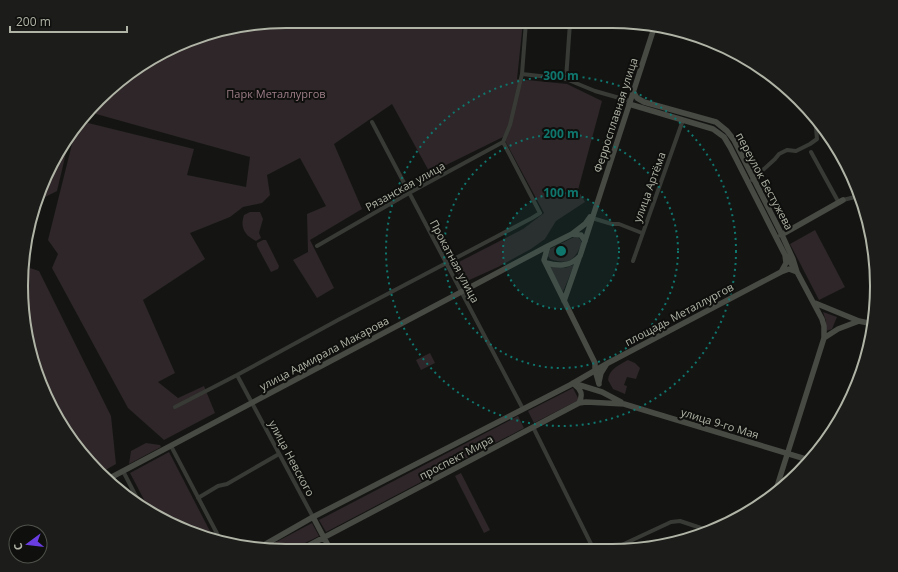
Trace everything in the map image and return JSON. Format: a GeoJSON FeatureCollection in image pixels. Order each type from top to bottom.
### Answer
{"type":"FeatureCollection","features":[{"type":"Feature","properties":{"kind":"main road","name":"Ферросплавная улица"},"geometry":{"type":"LineString","coordinates":[[580,256],[652,31]]}},
{"type":"Feature","properties":{"kind":"main road","name":"переулок Бестужева"},"geometry":{"type":"LineString","coordinates":[[633,91],[637,98],[644,102],[716,122],[727,131],[734,140],[751,180],[779,236],[793,259],[797,272]]}},
{"type":"Feature","properties":{"kind":"main road","name":"переулок Бестужева"},"geometry":{"type":"LineString","coordinates":[[630,102],[712,129],[724,137],[751,180]]}},
{"type":"Feature","properties":{"kind":"main road"},"geometry":{"type":"LineString","coordinates":[[779,236],[841,202]]}},
{"type":"Feature","properties":{"kind":"main road"},"geometry":{"type":"LineString","coordinates":[[572,234],[585,224],[594,212]]}},
{"type":"Feature","properties":{"kind":"main road"},"geometry":{"type":"LineString","coordinates":[[572,234],[581,235],[585,241]]}},
{"type":"Feature","properties":{"kind":"main road","name":"улица Адмирала Макарова"},"geometry":{"type":"LineString","coordinates":[[113,477],[572,234]]}},
{"type":"Feature","properties":{"kind":"main road","name":"переулок Бестужева"},"geometry":{"type":"LineString","coordinates":[[779,236],[785,255],[797,272]]}},
{"type":"Feature","properties":{"kind":"main road"},"geometry":{"type":"LineString","coordinates":[[548,246],[545,261],[595,363],[595,370],[602,392],[611,402]]}},
{"type":"Feature","properties":{"kind":"main road"},"geometry":{"type":"LineString","coordinates":[[781,272],[786,263],[785,255]]}},
{"type":"Feature","properties":{"kind":"main road"},"geometry":{"type":"LineString","coordinates":[[531,256],[545,261],[565,265],[573,262],[580,256]]}},
{"type":"Feature","properties":{"kind":"main road"},"geometry":{"type":"LineString","coordinates":[[564,301],[580,256]]}},
{"type":"Feature","properties":{"kind":"main road"},"geometry":{"type":"LineString","coordinates":[[778,483],[824,338],[824,326],[822,319],[815,303],[797,272],[789,270],[781,272]]}},
{"type":"Feature","properties":{"kind":"main road","name":"площадь Металлургов"},"geometry":{"type":"LineString","coordinates":[[595,370],[781,272]]}},
{"type":"Feature","properties":{"kind":"main road"},"geometry":{"type":"LineString","coordinates":[[815,303],[859,321],[867,323]]}},
{"type":"Feature","properties":{"kind":"main road"},"geometry":{"type":"LineString","coordinates":[[824,338],[838,329],[859,321]]}},
{"type":"Feature","properties":{"kind":"main road"},"geometry":{"type":"LineString","coordinates":[[599,384],[601,373],[608,363]]}},
{"type":"Feature","properties":{"kind":"main road","name":"проспект Мира"},"geometry":{"type":"LineString","coordinates":[[268,543],[313,517],[573,383],[595,370]]}},
{"type":"Feature","properties":{"kind":"main road"},"geometry":{"type":"LineString","coordinates":[[573,383],[602,392],[624,404]]}},
{"type":"Feature","properties":{"kind":"main road"},"geometry":{"type":"LineString","coordinates":[[573,383],[581,392],[582,397],[579,403]]}},
{"type":"Feature","properties":{"kind":"main road","name":"проспект Мира"},"geometry":{"type":"LineString","coordinates":[[312,544],[579,403],[611,402],[624,404]]}},
{"type":"Feature","properties":{"kind":"main road","name":"улица 9-го Мая"},"geometry":{"type":"LineString","coordinates":[[624,404],[804,458]]}},
{"type":"Feature","properties":{"kind":"main road","name":"улица Невского"},"geometry":{"type":"LineString","coordinates":[[313,517],[327,544]]}},
{"type":"Feature","properties":{"kind":"street"},"geometry":{"type":"LineString","coordinates":[[175,407],[447,264],[540,213],[503,142],[510,125],[522,74],[526,28]]}},
{"type":"Feature","properties":{"kind":"street"},"geometry":{"type":"LineString","coordinates":[[566,79],[570,28]]}},
{"type":"Feature","properties":{"kind":"street"},"geometry":{"type":"LineString","coordinates":[[522,74],[566,79],[595,91],[630,102]]}},
{"type":"Feature","properties":{"kind":"street","name":"улица Артёма"},"geometry":{"type":"LineString","coordinates":[[633,261],[683,120]]}},
{"type":"Feature","properties":{"kind":"street","name":"Прокатная улица"},"geometry":{"type":"LineString","coordinates":[[372,122],[522,409]]}},
{"type":"Feature","properties":{"kind":"street"},"geometry":{"type":"LineString","coordinates":[[751,180],[779,154],[787,150],[796,151],[817,139],[816,128]]}},
{"type":"Feature","properties":{"kind":"street","name":"Рязанская улица"},"geometry":{"type":"LineString","coordinates":[[317,246],[409,192],[503,142]]}},
{"type":"Feature","properties":{"kind":"street"},"geometry":{"type":"LineString","coordinates":[[811,152],[841,202],[854,198]]}},
{"type":"Feature","properties":{"kind":"street"},"geometry":{"type":"LineString","coordinates":[[592,218],[612,224],[620,224],[642,233]]}},
{"type":"Feature","properties":{"kind":"street","name":"улица Невского"},"geometry":{"type":"LineString","coordinates":[[237,375],[313,517]]}},
{"type":"Feature","properties":{"kind":"street"},"geometry":{"type":"LineString","coordinates":[[533,427],[591,544]]}},
{"type":"Feature","properties":{"kind":"street"},"geometry":{"type":"LineString","coordinates":[[171,446],[218,535]]}},
{"type":"Feature","properties":{"kind":"street"},"geometry":{"type":"LineString","coordinates":[[198,498],[218,486],[227,484],[279,454]]}},
{"type":"Feature","properties":{"kind":"street"},"geometry":{"type":"LineString","coordinates":[[123,471],[136,496]]}},
{"type":"Feature","properties":{"kind":"street"},"geometry":{"type":"LineString","coordinates":[[626,543],[671,522],[680,522],[700,528]]}},
{"type":"Feature","properties":{"kind":"green space","name":"Парк Металлургов"},"geometry":{"type":"Polygon","coordinates":[[[286,28],[522,28],[517,79],[567,84],[602,101],[578,190],[585,202],[556,221],[545,239],[531,249],[498,267],[465,282],[457,273],[455,264],[523,229],[544,213],[503,137],[430,173],[392,104],[334,144],[362,209],[310,240],[334,288],[317,298],[293,260],[308,252],[307,214],[326,206],[300,158],[267,175],[270,195],[262,203],[243,207],[230,217],[190,233],[205,259],[143,300],[175,373],[158,382],[178,398],[204,386],[215,413],[164,440],[128,408],[52,268],[58,254],[48,240],[73,140],[86,123],[194,149],[187,175],[246,187],[250,157],[94,114],[116,92],[143,71],[187,48],[236,33],[252,30],[286,28]]]}},
{"type":"Feature","properties":{"kind":"green space"},"geometry":{"type":"Polygon","coordinates":[[[66,151],[57,191],[44,197],[66,151]]]}},
{"type":"Feature","properties":{"kind":"green space"},"geometry":{"type":"Polygon","coordinates":[[[250,212],[260,212],[263,219],[259,233],[261,238],[256,241],[248,236],[242,223],[244,215],[250,212]]]}},
{"type":"Feature","properties":{"kind":"green space"},"geometry":{"type":"Polygon","coordinates":[[[815,230],[845,287],[819,300],[790,244],[815,230]]]}},
{"type":"Feature","properties":{"kind":"green space"},"geometry":{"type":"Polygon","coordinates":[[[576,236],[582,243],[577,253],[571,260],[562,262],[550,259],[548,256],[550,249],[576,236]]]}},
{"type":"Feature","properties":{"kind":"green space"},"geometry":{"type":"Polygon","coordinates":[[[266,240],[279,266],[278,269],[271,272],[257,246],[257,243],[266,240]]]}},
{"type":"Feature","properties":{"kind":"green space"},"geometry":{"type":"Polygon","coordinates":[[[573,265],[563,292],[549,266],[565,268],[573,265]]]}},
{"type":"Feature","properties":{"kind":"green space"},"geometry":{"type":"Polygon","coordinates":[[[29,268],[39,271],[111,416],[116,464],[106,470],[92,456],[71,429],[48,385],[37,353],[30,320],[28,286],[29,268]]]}},
{"type":"Feature","properties":{"kind":"green space"},"geometry":{"type":"Polygon","coordinates":[[[823,312],[837,317],[832,329],[826,331],[826,321],[823,312]]]}},
{"type":"Feature","properties":{"kind":"green space"},"geometry":{"type":"Polygon","coordinates":[[[430,353],[435,363],[421,370],[416,360],[430,353]]]}},
{"type":"Feature","properties":{"kind":"green space"},"geometry":{"type":"Polygon","coordinates":[[[628,360],[635,363],[640,368],[636,379],[627,377],[624,385],[627,386],[625,394],[613,389],[608,380],[612,370],[628,360]]]}},
{"type":"Feature","properties":{"kind":"green space"},"geometry":{"type":"Polygon","coordinates":[[[573,388],[579,400],[534,423],[528,411],[573,388]]]}},
{"type":"Feature","properties":{"kind":"green space"},"geometry":{"type":"Polygon","coordinates":[[[518,416],[524,428],[326,532],[319,520],[518,416]]]}},
{"type":"Feature","properties":{"kind":"green space"},"geometry":{"type":"Polygon","coordinates":[[[146,443],[160,445],[161,447],[129,464],[131,451],[146,443]]]}},
{"type":"Feature","properties":{"kind":"green space"},"geometry":{"type":"Polygon","coordinates":[[[169,452],[211,532],[187,524],[145,502],[130,473],[169,452]]]}},
{"type":"Feature","properties":{"kind":"green space"},"geometry":{"type":"Polygon","coordinates":[[[461,473],[490,530],[484,533],[455,476],[461,473]]]}},
{"type":"Feature","properties":{"kind":"green space"},"geometry":{"type":"Polygon","coordinates":[[[312,523],[319,536],[303,544],[274,543],[312,523]]]}}]}
